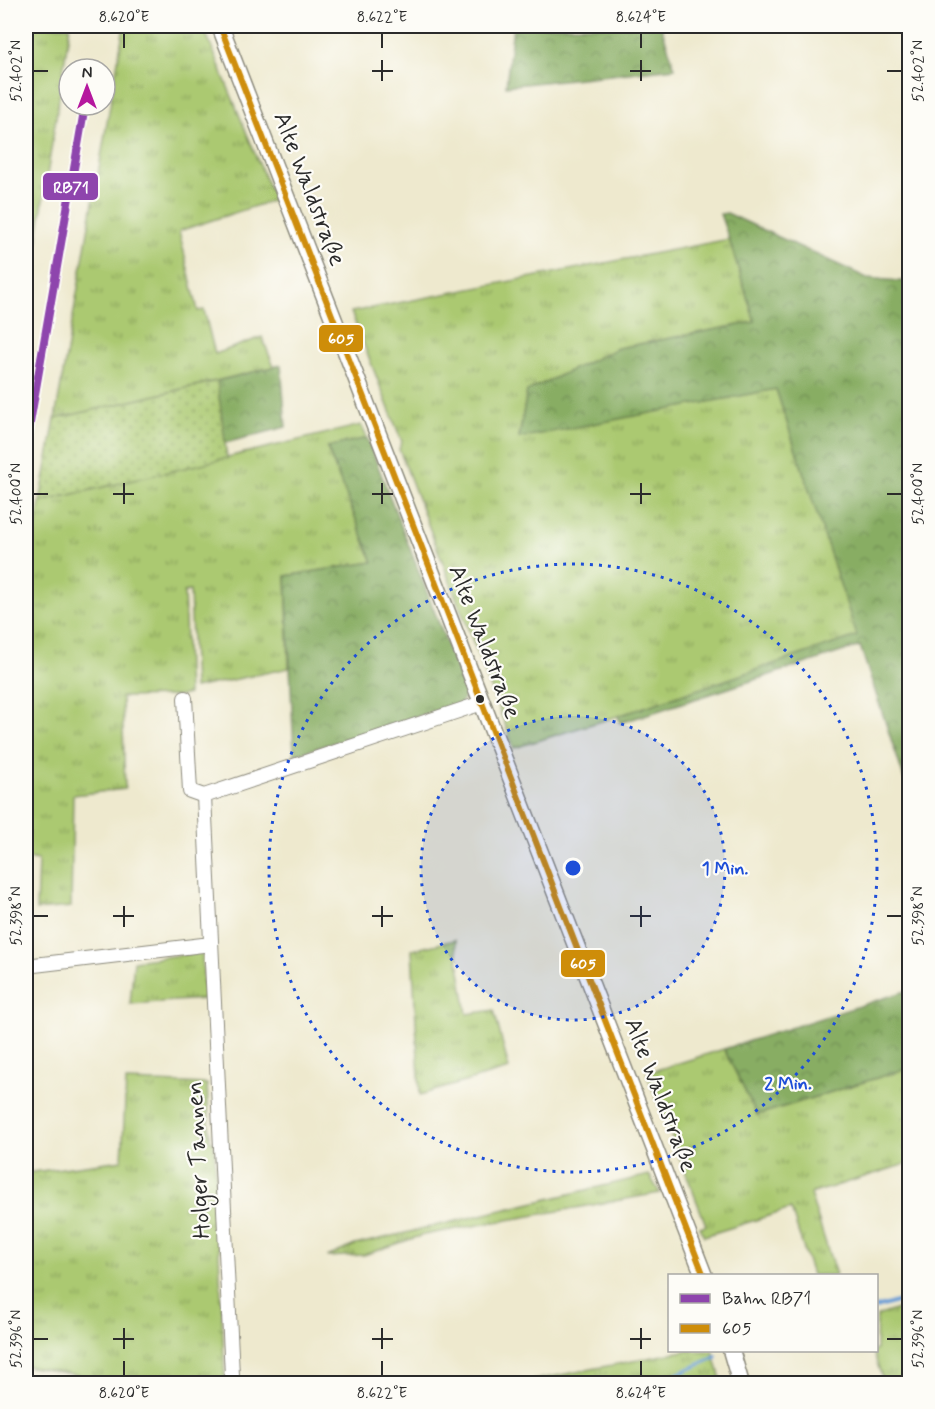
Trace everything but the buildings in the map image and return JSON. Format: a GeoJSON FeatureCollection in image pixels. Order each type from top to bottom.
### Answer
{"type":"FeatureCollection","features":[{"type":"Feature","properties":{"kind":"street","name":"Alte Waldstraße"},"geometry":{"type":"LineString","coordinates":[[220,26],[704,1274]]}},
{"type":"Feature","properties":{"kind":"street"},"geometry":{"type":"LineString","coordinates":[[185,698],[190,791],[204,796],[482,703]]}},
{"type":"Feature","properties":{"kind":"street","name":"Holger Tannen"},"geometry":{"type":"LineString","coordinates":[[204,796],[232,1375]]}},
{"type":"Feature","properties":{"kind":"street"},"geometry":{"type":"LineString","coordinates":[[26,966],[211,944]]}},
{"type":"Feature","properties":{"kind":"street"},"geometry":{"type":"LineString","coordinates":[[732,1354],[741,1383]]}},
{"type":"Feature","properties":{"kind":"green space"},"geometry":{"type":"Polygon","coordinates":[[[26,26],[70,26],[65,57],[57,57],[57,111],[37,241],[26,242],[26,26]]]}},
{"type":"Feature","properties":{"kind":"green space"},"geometry":{"type":"Polygon","coordinates":[[[124,26],[203,26],[274,200],[179,231],[198,311],[204,310],[215,354],[262,337],[274,367],[55,419],[108,117],[117,117],[117,66],[124,26]]]}},
{"type":"Feature","properties":{"kind":"green space"},"geometry":{"type":"Polygon","coordinates":[[[513,26],[661,26],[675,68],[506,86],[513,26]]]}},
{"type":"Feature","properties":{"kind":"green space"},"geometry":{"type":"Polygon","coordinates":[[[727,213],[867,278],[909,282],[909,781],[905,781],[860,646],[620,723],[618,716],[857,636],[776,389],[519,438],[527,391],[618,348],[755,322],[720,214],[727,213]]]}},
{"type":"Feature","properties":{"kind":"green space"},"geometry":{"type":"Polygon","coordinates":[[[729,239],[755,322],[618,348],[527,391],[519,437],[776,389],[858,636],[514,748],[399,449],[402,442],[351,312],[729,239]]]}},
{"type":"Feature","properties":{"kind":"green space"},"geometry":{"type":"Polygon","coordinates":[[[37,241],[26,306],[26,242],[37,241]]]}},
{"type":"Feature","properties":{"kind":"green space"},"geometry":{"type":"Polygon","coordinates":[[[281,365],[286,427],[225,443],[217,381],[281,365]]]}},
{"type":"Feature","properties":{"kind":"green space"},"geometry":{"type":"Polygon","coordinates":[[[217,381],[227,458],[40,502],[55,419],[217,381]]]}},
{"type":"Feature","properties":{"kind":"green space"},"geometry":{"type":"Polygon","coordinates":[[[361,425],[367,438],[327,448],[373,562],[286,576],[289,668],[194,688],[190,591],[184,592],[188,694],[122,697],[125,789],[73,795],[71,907],[36,910],[38,860],[26,858],[26,585],[40,502],[361,425]]]}},
{"type":"Feature","properties":{"kind":"green space"},"geometry":{"type":"Polygon","coordinates":[[[367,438],[466,693],[461,703],[294,755],[286,576],[373,562],[327,447],[367,438]]]}},
{"type":"Feature","properties":{"kind":"green space"},"geometry":{"type":"Polygon","coordinates":[[[455,940],[467,1014],[494,1010],[509,1069],[420,1095],[412,950],[455,940]]]}},
{"type":"Feature","properties":{"kind":"green space"},"geometry":{"type":"Polygon","coordinates":[[[202,952],[204,999],[130,1004],[134,961],[202,952]]]}},
{"type":"Feature","properties":{"kind":"green space"},"geometry":{"type":"Polygon","coordinates":[[[909,990],[909,1068],[757,1115],[724,1049],[909,990]]]}},
{"type":"Feature","properties":{"kind":"green space"},"geometry":{"type":"Polygon","coordinates":[[[724,1049],[757,1115],[909,1068],[909,1163],[810,1194],[836,1274],[812,1274],[791,1209],[704,1236],[700,1227],[706,1225],[647,1073],[724,1049]]]}},
{"type":"Feature","properties":{"kind":"green space"},"geometry":{"type":"Polygon","coordinates":[[[126,1081],[207,1084],[210,1141],[214,1141],[225,1383],[123,1383],[26,1366],[26,1173],[122,1160],[126,1081]]]}},
{"type":"Feature","properties":{"kind":"green space"},"geometry":{"type":"Polygon","coordinates":[[[649,1175],[660,1193],[423,1235],[364,1255],[327,1257],[355,1245],[649,1175]]]}},
{"type":"Feature","properties":{"kind":"green space"},"geometry":{"type":"Polygon","coordinates":[[[909,1305],[909,1383],[884,1383],[873,1352],[878,1352],[878,1316],[909,1305]]]}},
{"type":"Feature","properties":{"kind":"green space"},"geometry":{"type":"Polygon","coordinates":[[[679,1352],[713,1352],[722,1383],[520,1383],[679,1352]]]}},
{"type":"Feature","properties":{"kind":"waterway"},"geometry":{"type":"LineString","coordinates":[[878,1307],[910,1298]]}},
{"type":"Feature","properties":{"kind":"waterway"},"geometry":{"type":"LineString","coordinates":[[655,1384],[716,1357]]}},
{"type":"Feature","properties":{"kind":"rail line","name":"RB71"},"geometry":{"type":"LineString","coordinates":[[26,446],[83,117]]}},
{"type":"Feature","properties":{"kind":"transit line","name":"605"},"geometry":{"type":"LineString","coordinates":[[220,26],[703,1274]]}}]}
